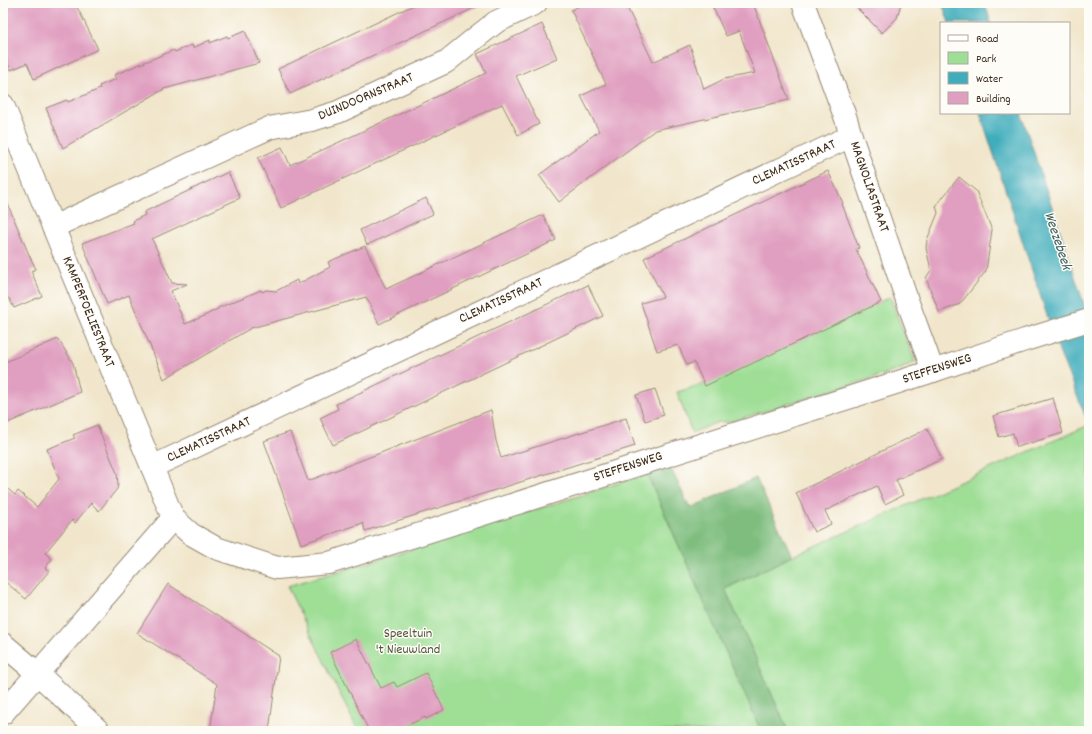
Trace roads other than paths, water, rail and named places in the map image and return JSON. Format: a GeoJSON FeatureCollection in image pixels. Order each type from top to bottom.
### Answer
{"type":"FeatureCollection","features":[{"type":"Feature","properties":{"kind":"street","name":"DUINDOORNSTRAAT"},"geometry":{"type":"LineString","coordinates":[[53,227],[269,128],[312,120],[338,112],[446,62],[496,22],[536,3]]}},
{"type":"Feature","properties":{"kind":"street","name":"MAGNOLIASTRAAT"},"geometry":{"type":"LineString","coordinates":[[803,3],[846,119],[907,300],[933,371]]}},
{"type":"Feature","properties":{"kind":"street","name":"KAMPERFOELIESTRAAT"},"geometry":{"type":"LineString","coordinates":[[3,105],[173,518]]}},
{"type":"Feature","properties":{"kind":"street","name":"CLEMATISSTRAAT"},"geometry":{"type":"LineString","coordinates":[[152,467],[851,136]]}},
{"type":"Feature","properties":{"kind":"street","name":"STEFFENSWEG"},"geometry":{"type":"LineString","coordinates":[[173,518],[191,534],[216,548],[277,568],[329,563],[1089,320]]}},
{"type":"Feature","properties":{"kind":"street"},"geometry":{"type":"LineString","coordinates":[[3,713],[173,518]]}},
{"type":"Feature","properties":{"kind":"street"},"geometry":{"type":"LineString","coordinates":[[3,644],[37,673],[99,731]]}},
{"type":"Feature","properties":{"kind":"water"},"geometry":{"type":"Polygon","coordinates":[[[942,3],[985,3],[991,22],[949,22],[942,3]]]}},
{"type":"Feature","properties":{"kind":"water","name":"Weezebeek"},"geometry":{"type":"Polygon","coordinates":[[[980,114],[1021,114],[1089,319],[1089,425],[1058,349],[980,114]]]}},
{"type":"Feature","properties":{"kind":"park label","name":"Speeltuin 't Nieuwland"},"geometry":{"type":"Point","coordinates":[408,642]}}]}
